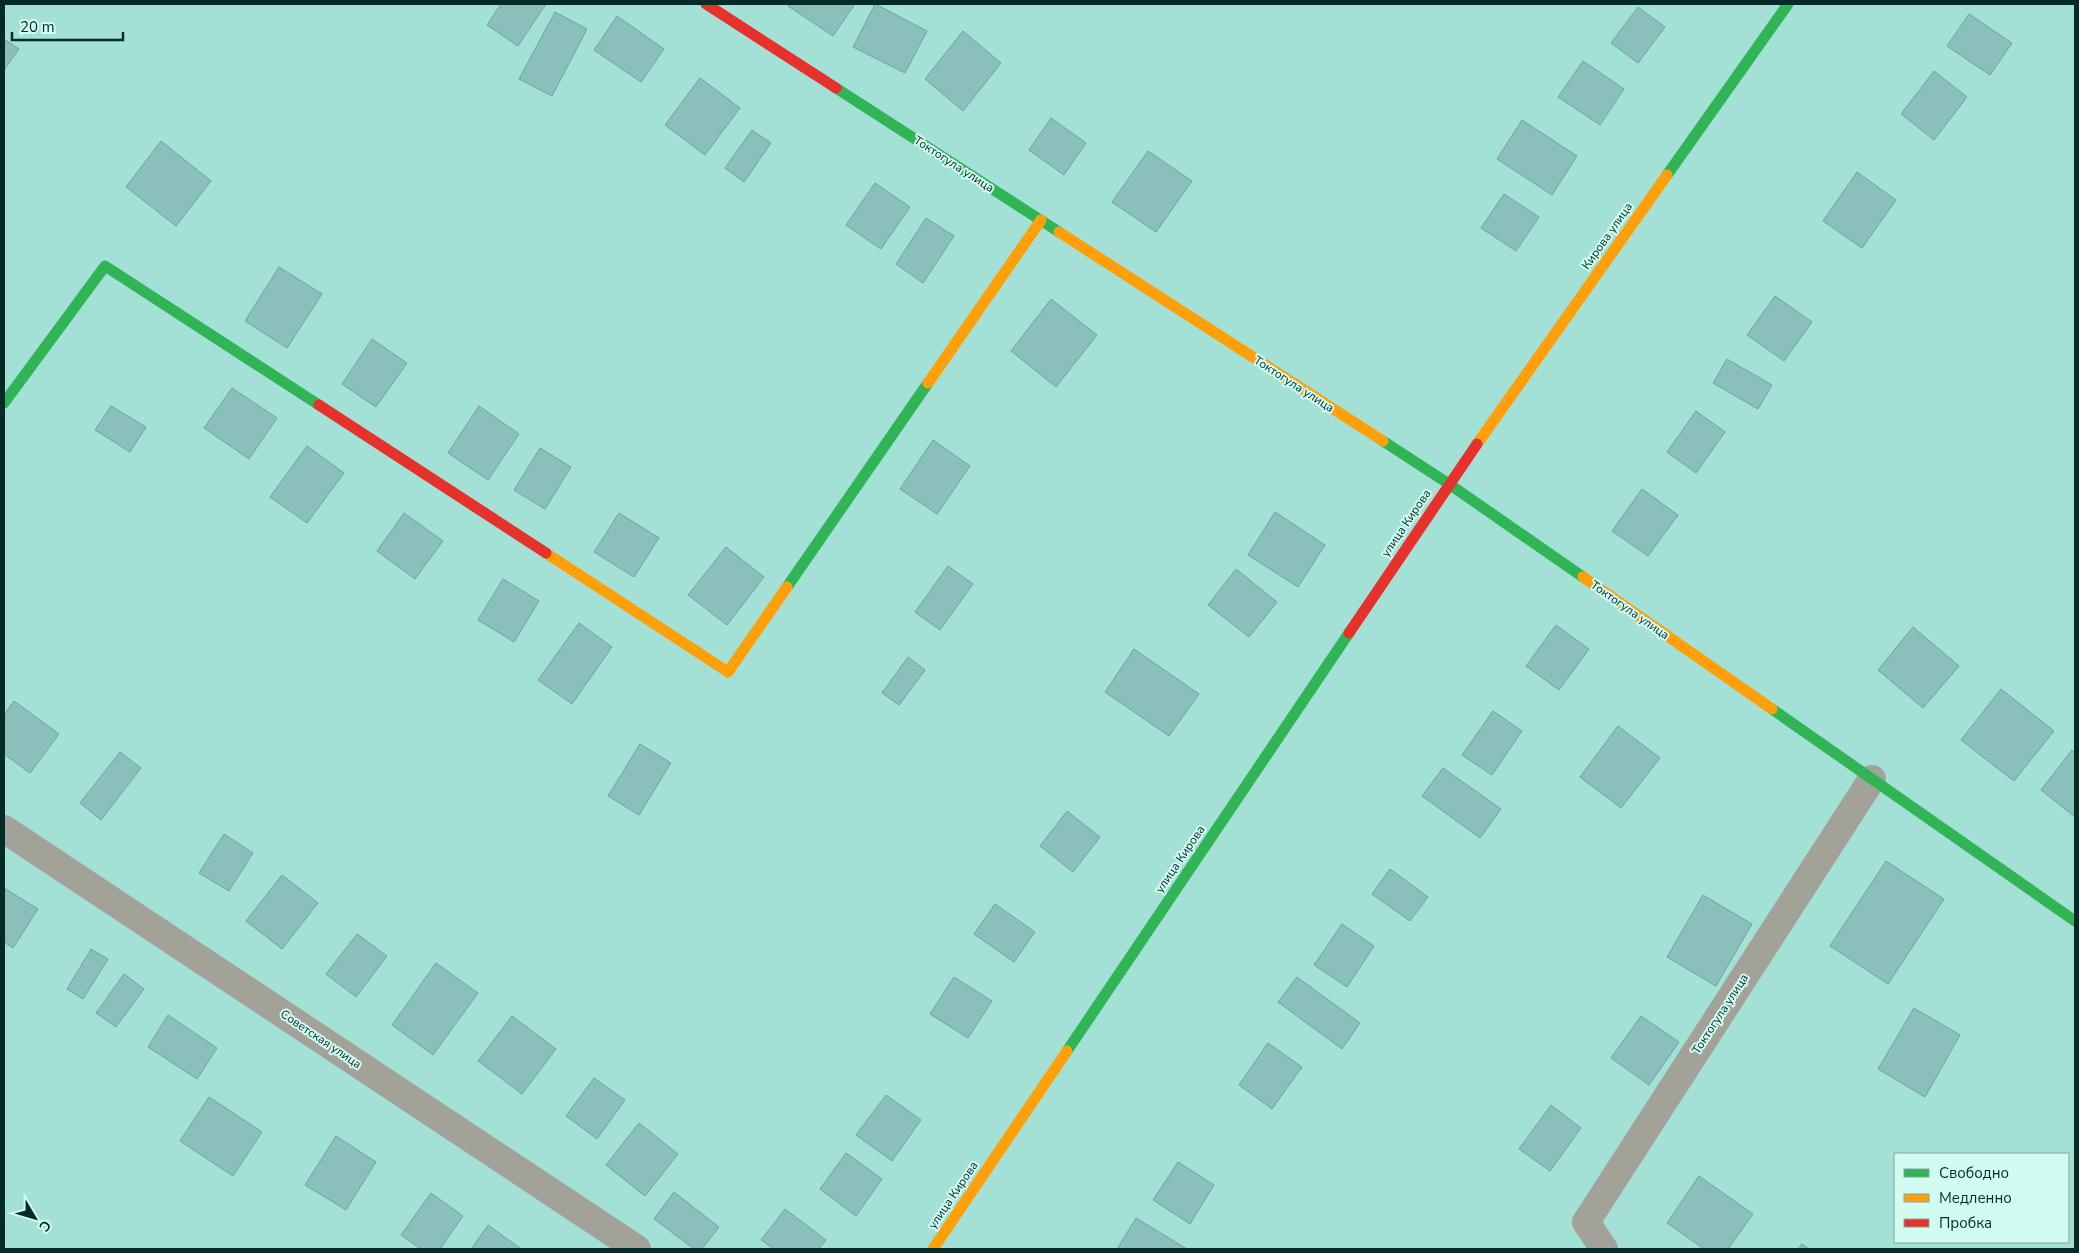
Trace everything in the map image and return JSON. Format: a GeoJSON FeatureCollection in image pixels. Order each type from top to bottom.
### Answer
{"type":"FeatureCollection","features":[{"type":"Feature","properties":{"kind":"street","name":"Токтогула улица"},"geometry":{"type":"LineString","coordinates":[[706,4],[1449,484],[2075,921]]}},
{"type":"Feature","properties":{"kind":"street","name":"Кирова улица"},"geometry":{"type":"LineString","coordinates":[[1449,484],[1788,4]]}},
{"type":"Feature","properties":{"kind":"street"},"geometry":{"type":"LineString","coordinates":[[4,403],[105,266],[728,672],[1041,220]]}},
{"type":"Feature","properties":{"kind":"street","name":"улица Кирова"},"geometry":{"type":"LineString","coordinates":[[933,1249],[1449,484]]}},
{"type":"Feature","properties":{"kind":"street","name":"Токтогула улица"},"geometry":{"type":"LineString","coordinates":[[1604,1249],[1586,1222],[1872,779]]}},
{"type":"Feature","properties":{"kind":"street","name":"Советская улица"},"geometry":{"type":"LineString","coordinates":[[4,829],[637,1249]]}},
{"type":"Feature","properties":{"kind":"building"},"geometry":{"type":"Polygon","coordinates":[[[501,4],[546,4],[518,46],[487,25],[501,4]]]}},
{"type":"Feature","properties":{"kind":"building"},"geometry":{"type":"Polygon","coordinates":[[[789,4],[855,4],[833,36],[788,6],[789,4]]]}},
{"type":"Feature","properties":{"kind":"building"},"geometry":{"type":"Polygon","coordinates":[[[875,4],[927,31],[905,73],[853,47],[875,4]]]}},
{"type":"Feature","properties":{"kind":"building"},"geometry":{"type":"Polygon","coordinates":[[[1638,7],[1665,27],[1638,63],[1611,43],[1638,7]]]}},
{"type":"Feature","properties":{"kind":"building"},"geometry":{"type":"Polygon","coordinates":[[[555,12],[587,29],[552,96],[519,79],[555,12]]]}},
{"type":"Feature","properties":{"kind":"building"},"geometry":{"type":"Polygon","coordinates":[[[1969,14],[2012,43],[1990,75],[1947,46],[1969,14]]]}},
{"type":"Feature","properties":{"kind":"building"},"geometry":{"type":"Polygon","coordinates":[[[617,16],[664,49],[641,82],[594,50],[617,16]]]}},
{"type":"Feature","properties":{"kind":"building"},"geometry":{"type":"Polygon","coordinates":[[[963,31],[1001,63],[963,111],[925,79],[963,31]]]}},
{"type":"Feature","properties":{"kind":"building"},"geometry":{"type":"Polygon","coordinates":[[[4,39],[19,49],[4,70],[4,39]]]}},
{"type":"Feature","properties":{"kind":"building"},"geometry":{"type":"Polygon","coordinates":[[[1583,61],[1624,89],[1600,125],[1558,97],[1583,61]]]}},
{"type":"Feature","properties":{"kind":"building"},"geometry":{"type":"Polygon","coordinates":[[[1934,71],[1967,97],[1934,140],[1901,114],[1934,71]]]}},
{"type":"Feature","properties":{"kind":"building"},"geometry":{"type":"Polygon","coordinates":[[[700,78],[740,108],[705,155],[665,125],[700,78]]]}},
{"type":"Feature","properties":{"kind":"building"},"geometry":{"type":"Polygon","coordinates":[[[1051,118],[1086,143],[1064,175],[1029,150],[1051,118]]]}},
{"type":"Feature","properties":{"kind":"building"},"geometry":{"type":"Polygon","coordinates":[[[1522,120],[1577,156],[1552,195],[1497,159],[1522,120]]]}},
{"type":"Feature","properties":{"kind":"building"},"geometry":{"type":"Polygon","coordinates":[[[752,130],[771,143],[744,182],[725,168],[752,130]]]}},
{"type":"Feature","properties":{"kind":"building"},"geometry":{"type":"Polygon","coordinates":[[[161,141],[211,181],[176,226],[126,187],[161,141]]]}},
{"type":"Feature","properties":{"kind":"building"},"geometry":{"type":"Polygon","coordinates":[[[1148,151],[1192,181],[1156,232],[1112,202],[1148,151]]]}},
{"type":"Feature","properties":{"kind":"building"},"geometry":{"type":"Polygon","coordinates":[[[1857,172],[1896,200],[1862,248],[1823,221],[1857,172]]]}},
{"type":"Feature","properties":{"kind":"building"},"geometry":{"type":"Polygon","coordinates":[[[875,183],[910,207],[881,249],[846,225],[875,183]]]}},
{"type":"Feature","properties":{"kind":"building"},"geometry":{"type":"Polygon","coordinates":[[[1504,194],[1539,217],[1516,251],[1481,228],[1504,194]]]}},
{"type":"Feature","properties":{"kind":"building"},"geometry":{"type":"Polygon","coordinates":[[[926,218],[954,236],[923,283],[896,264],[926,218]]]}},
{"type":"Feature","properties":{"kind":"building"},"geometry":{"type":"Polygon","coordinates":[[[279,267],[322,294],[287,348],[245,321],[279,267]]]}},
{"type":"Feature","properties":{"kind":"building"},"geometry":{"type":"Polygon","coordinates":[[[1775,296],[1812,322],[1784,361],[1747,335],[1775,296]]]}},
{"type":"Feature","properties":{"kind":"building"},"geometry":{"type":"Polygon","coordinates":[[[1051,299],[1097,335],[1056,387],[1011,351],[1051,299]]]}},
{"type":"Feature","properties":{"kind":"building"},"geometry":{"type":"Polygon","coordinates":[[[372,339],[407,363],[376,407],[342,384],[372,339]]]}},
{"type":"Feature","properties":{"kind":"building"},"geometry":{"type":"Polygon","coordinates":[[[1727,359],[1772,385],[1758,409],[1713,383],[1727,359]]]}},
{"type":"Feature","properties":{"kind":"building"},"geometry":{"type":"Polygon","coordinates":[[[232,388],[277,418],[249,459],[204,428],[232,388]]]}},
{"type":"Feature","properties":{"kind":"building"},"geometry":{"type":"Polygon","coordinates":[[[111,406],[146,427],[130,452],[95,430],[111,406]]]}},
{"type":"Feature","properties":{"kind":"building"},"geometry":{"type":"Polygon","coordinates":[[[479,406],[519,434],[488,480],[448,453],[479,406]]]}},
{"type":"Feature","properties":{"kind":"building"},"geometry":{"type":"Polygon","coordinates":[[[1696,411],[1725,432],[1696,473],[1667,452],[1696,411]]]}},
{"type":"Feature","properties":{"kind":"building"},"geometry":{"type":"Polygon","coordinates":[[[933,440],[970,466],[937,514],[900,489],[933,440]]]}},
{"type":"Feature","properties":{"kind":"building"},"geometry":{"type":"Polygon","coordinates":[[[307,446],[344,473],[307,523],[270,497],[307,446]]]}},
{"type":"Feature","properties":{"kind":"building"},"geometry":{"type":"Polygon","coordinates":[[[540,448],[571,467],[545,509],[514,490],[540,448]]]}},
{"type":"Feature","properties":{"kind":"building"},"geometry":{"type":"Polygon","coordinates":[[[1642,489],[1678,515],[1648,556],[1612,531],[1642,489]]]}},
{"type":"Feature","properties":{"kind":"building"},"geometry":{"type":"Polygon","coordinates":[[[1275,512],[1325,545],[1298,587],[1248,555],[1275,512]]]}},
{"type":"Feature","properties":{"kind":"building"},"geometry":{"type":"Polygon","coordinates":[[[404,513],[443,541],[415,579],[377,551],[404,513]]]}},
{"type":"Feature","properties":{"kind":"building"},"geometry":{"type":"Polygon","coordinates":[[[619,513],[659,538],[634,577],[594,552],[619,513]]]}},
{"type":"Feature","properties":{"kind":"building"},"geometry":{"type":"Polygon","coordinates":[[[726,547],[764,577],[727,625],[688,595],[726,547]]]}},
{"type":"Feature","properties":{"kind":"building"},"geometry":{"type":"Polygon","coordinates":[[[948,566],[973,584],[940,630],[915,612],[948,566]]]}},
{"type":"Feature","properties":{"kind":"building"},"geometry":{"type":"Polygon","coordinates":[[[1236,569],[1277,602],[1249,637],[1208,605],[1236,569]]]}},
{"type":"Feature","properties":{"kind":"building"},"geometry":{"type":"Polygon","coordinates":[[[503,579],[539,601],[514,642],[478,620],[503,579]]]}},
{"type":"Feature","properties":{"kind":"building"},"geometry":{"type":"Polygon","coordinates":[[[579,623],[612,647],[572,704],[538,680],[579,623]]]}},
{"type":"Feature","properties":{"kind":"building"},"geometry":{"type":"Polygon","coordinates":[[[1556,625],[1589,649],[1559,690],[1526,666],[1556,625]]]}},
{"type":"Feature","properties":{"kind":"building"},"geometry":{"type":"Polygon","coordinates":[[[1913,627],[1959,666],[1923,708],[1878,670],[1913,627]]]}},
{"type":"Feature","properties":{"kind":"building"},"geometry":{"type":"Polygon","coordinates":[[[1134,649],[1199,694],[1169,736],[1105,692],[1134,649]]]}},
{"type":"Feature","properties":{"kind":"building"},"geometry":{"type":"Polygon","coordinates":[[[908,657],[925,670],[899,705],[882,693],[908,657]]]}},
{"type":"Feature","properties":{"kind":"building"},"geometry":{"type":"Polygon","coordinates":[[[2001,689],[2054,731],[2014,781],[1961,740],[2001,689]]]}},
{"type":"Feature","properties":{"kind":"building"},"geometry":{"type":"Polygon","coordinates":[[[14,701],[59,734],[30,773],[4,754],[4,715],[14,701]]]}},
{"type":"Feature","properties":{"kind":"building"},"geometry":{"type":"Polygon","coordinates":[[[1493,711],[1522,731],[1492,775],[1462,755],[1493,711]]]}},
{"type":"Feature","properties":{"kind":"building"},"geometry":{"type":"Polygon","coordinates":[[[1618,726],[1660,758],[1621,808],[1580,777],[1618,726]]]}},
{"type":"Feature","properties":{"kind":"building"},"geometry":{"type":"Polygon","coordinates":[[[640,744],[671,763],[639,815],[608,796],[640,744]]]}},
{"type":"Feature","properties":{"kind":"building"},"geometry":{"type":"Polygon","coordinates":[[[2072,750],[2075,753],[2075,817],[2041,790],[2072,750]]]}},
{"type":"Feature","properties":{"kind":"building"},"geometry":{"type":"Polygon","coordinates":[[[120,752],[141,768],[101,820],[80,803],[120,752]]]}},
{"type":"Feature","properties":{"kind":"building"},"geometry":{"type":"Polygon","coordinates":[[[1443,768],[1501,809],[1480,838],[1422,796],[1443,768]]]}},
{"type":"Feature","properties":{"kind":"building"},"geometry":{"type":"Polygon","coordinates":[[[1067,811],[1100,837],[1073,872],[1040,846],[1067,811]]]}},
{"type":"Feature","properties":{"kind":"building"},"geometry":{"type":"Polygon","coordinates":[[[224,834],[253,853],[229,891],[199,873],[224,834]]]}},
{"type":"Feature","properties":{"kind":"building"},"geometry":{"type":"Polygon","coordinates":[[[1886,861],[1944,899],[1888,984],[1830,946],[1886,861]]]}},
{"type":"Feature","properties":{"kind":"building"},"geometry":{"type":"Polygon","coordinates":[[[1390,869],[1428,897],[1410,921],[1372,894],[1390,869]]]}},
{"type":"Feature","properties":{"kind":"building"},"geometry":{"type":"Polygon","coordinates":[[[282,875],[318,903],[282,949],[246,921],[282,875]]]}},
{"type":"Feature","properties":{"kind":"building"},"geometry":{"type":"Polygon","coordinates":[[[4,888],[38,909],[13,948],[4,942],[4,888]]]}},
{"type":"Feature","properties":{"kind":"building"},"geometry":{"type":"Polygon","coordinates":[[[1703,895],[1752,924],[1716,986],[1667,957],[1703,895]]]}},
{"type":"Feature","properties":{"kind":"building"},"geometry":{"type":"Polygon","coordinates":[[[995,904],[1035,932],[1014,962],[974,934],[995,904]]]}},
{"type":"Feature","properties":{"kind":"building"},"geometry":{"type":"Polygon","coordinates":[[[1342,924],[1374,946],[1347,987],[1314,965],[1342,924]]]}},
{"type":"Feature","properties":{"kind":"building"},"geometry":{"type":"Polygon","coordinates":[[[357,934],[387,956],[356,997],[326,974],[357,934]]]}},
{"type":"Feature","properties":{"kind":"building"},"geometry":{"type":"Polygon","coordinates":[[[91,949],[108,959],[83,999],[67,989],[91,949]]]}},
{"type":"Feature","properties":{"kind":"building"},"geometry":{"type":"Polygon","coordinates":[[[436,963],[478,993],[433,1055],[392,1025],[436,963]]]}},
{"type":"Feature","properties":{"kind":"building"},"geometry":{"type":"Polygon","coordinates":[[[124,974],[144,989],[116,1027],[96,1013],[124,974]]]}},
{"type":"Feature","properties":{"kind":"building"},"geometry":{"type":"Polygon","coordinates":[[[954,977],[992,1001],[968,1038],[930,1014],[954,977]]]}},
{"type":"Feature","properties":{"kind":"building"},"geometry":{"type":"Polygon","coordinates":[[[1297,977],[1360,1023],[1342,1049],[1278,1002],[1297,977]]]}},
{"type":"Feature","properties":{"kind":"building"},"geometry":{"type":"Polygon","coordinates":[[[1914,1008],[1960,1035],[1925,1097],[1878,1069],[1914,1008]]]}},
{"type":"Feature","properties":{"kind":"building"},"geometry":{"type":"Polygon","coordinates":[[[168,1015],[217,1048],[197,1079],[148,1047],[168,1015]]]}},
{"type":"Feature","properties":{"kind":"building"},"geometry":{"type":"Polygon","coordinates":[[[512,1016],[556,1049],[522,1094],[478,1061],[512,1016]]]}},
{"type":"Feature","properties":{"kind":"building"},"geometry":{"type":"Polygon","coordinates":[[[1641,1016],[1679,1042],[1649,1085],[1611,1058],[1641,1016]]]}},
{"type":"Feature","properties":{"kind":"building"},"geometry":{"type":"Polygon","coordinates":[[[1268,1043],[1302,1067],[1272,1109],[1239,1085],[1268,1043]]]}},
{"type":"Feature","properties":{"kind":"building"},"geometry":{"type":"Polygon","coordinates":[[[594,1078],[625,1100],[597,1139],[566,1116],[594,1078]]]}},
{"type":"Feature","properties":{"kind":"building"},"geometry":{"type":"Polygon","coordinates":[[[886,1095],[921,1120],[892,1161],[856,1135],[886,1095]]]}},
{"type":"Feature","properties":{"kind":"building"},"geometry":{"type":"Polygon","coordinates":[[[209,1097],[262,1132],[233,1176],[180,1141],[209,1097]]]}},
{"type":"Feature","properties":{"kind":"building"},"geometry":{"type":"Polygon","coordinates":[[[1551,1105],[1581,1128],[1550,1171],[1519,1149],[1551,1105]]]}},
{"type":"Feature","properties":{"kind":"building"},"geometry":{"type":"Polygon","coordinates":[[[639,1123],[678,1154],[645,1196],[606,1165],[639,1123]]]}},
{"type":"Feature","properties":{"kind":"building"},"geometry":{"type":"Polygon","coordinates":[[[336,1136],[376,1162],[346,1210],[305,1185],[336,1136]]]}},
{"type":"Feature","properties":{"kind":"building"},"geometry":{"type":"Polygon","coordinates":[[[846,1153],[882,1179],[856,1216],[820,1189],[846,1153]]]}},
{"type":"Feature","properties":{"kind":"building"},"geometry":{"type":"Polygon","coordinates":[[[1178,1162],[1214,1185],[1190,1224],[1153,1200],[1178,1162]]]}},
{"type":"Feature","properties":{"kind":"building"},"geometry":{"type":"Polygon","coordinates":[[[1699,1176],[1753,1214],[1728,1249],[1704,1249],[1667,1223],[1699,1176]]]}},
{"type":"Feature","properties":{"kind":"building"},"geometry":{"type":"Polygon","coordinates":[[[674,1192],[719,1227],[702,1249],[694,1249],[654,1219],[674,1192]]]}},
{"type":"Feature","properties":{"kind":"building"},"geometry":{"type":"Polygon","coordinates":[[[431,1193],[463,1216],[440,1249],[421,1249],[401,1235],[431,1193]]]}},
{"type":"Feature","properties":{"kind":"building"},"geometry":{"type":"Polygon","coordinates":[[[785,1209],[826,1240],[819,1249],[774,1249],[761,1240],[785,1209]]]}},
{"type":"Feature","properties":{"kind":"building"},"geometry":{"type":"Polygon","coordinates":[[[1136,1218],[1187,1249],[1117,1249],[1136,1218]]]}},
{"type":"Feature","properties":{"kind":"building"},"geometry":{"type":"Polygon","coordinates":[[[488,1225],[521,1249],[471,1249],[488,1225]]]}},
{"type":"Feature","properties":{"kind":"building"},"geometry":{"type":"Polygon","coordinates":[[[1802,1244],[1809,1249],[1798,1249],[1802,1244]]]}},
{"type":"Feature","properties":{"kind":"traffic: fast"},"geometry":{"type":"LineString","coordinates":[[1667,175],[1788,4]]}},
{"type":"Feature","properties":{"kind":"traffic: fast"},"geometry":{"type":"LineString","coordinates":[[836,88],[1059,232]]}},
{"type":"Feature","properties":{"kind":"traffic: fast"},"geometry":{"type":"LineString","coordinates":[[4,403],[105,266],[319,405]]}},
{"type":"Feature","properties":{"kind":"traffic: fast"},"geometry":{"type":"LineString","coordinates":[[787,587],[928,383]]}},
{"type":"Feature","properties":{"kind":"traffic: fast"},"geometry":{"type":"LineString","coordinates":[[1383,441],[1449,484],[1583,577]]}},
{"type":"Feature","properties":{"kind":"traffic: fast"},"geometry":{"type":"LineString","coordinates":[[1067,1051],[1349,633]]}},
{"type":"Feature","properties":{"kind":"traffic: fast"},"geometry":{"type":"LineString","coordinates":[[1772,709],[2075,921]]}},
{"type":"Feature","properties":{"kind":"traffic: slow"},"geometry":{"type":"LineString","coordinates":[[1477,444],[1667,175]]}},
{"type":"Feature","properties":{"kind":"traffic: slow"},"geometry":{"type":"LineString","coordinates":[[928,383],[1041,220]]}},
{"type":"Feature","properties":{"kind":"traffic: slow"},"geometry":{"type":"LineString","coordinates":[[1059,232],[1383,441]]}},
{"type":"Feature","properties":{"kind":"traffic: slow"},"geometry":{"type":"LineString","coordinates":[[546,553],[728,672],[787,587]]}},
{"type":"Feature","properties":{"kind":"traffic: slow"},"geometry":{"type":"LineString","coordinates":[[1583,577],[1772,709]]}},
{"type":"Feature","properties":{"kind":"traffic: slow"},"geometry":{"type":"LineString","coordinates":[[933,1249],[1067,1051]]}},
{"type":"Feature","properties":{"kind":"traffic: jam"},"geometry":{"type":"LineString","coordinates":[[706,4],[836,88]]}},
{"type":"Feature","properties":{"kind":"traffic: jam"},"geometry":{"type":"LineString","coordinates":[[319,405],[546,553]]}},
{"type":"Feature","properties":{"kind":"traffic: jam"},"geometry":{"type":"LineString","coordinates":[[1349,633],[1477,444]]}}]}
